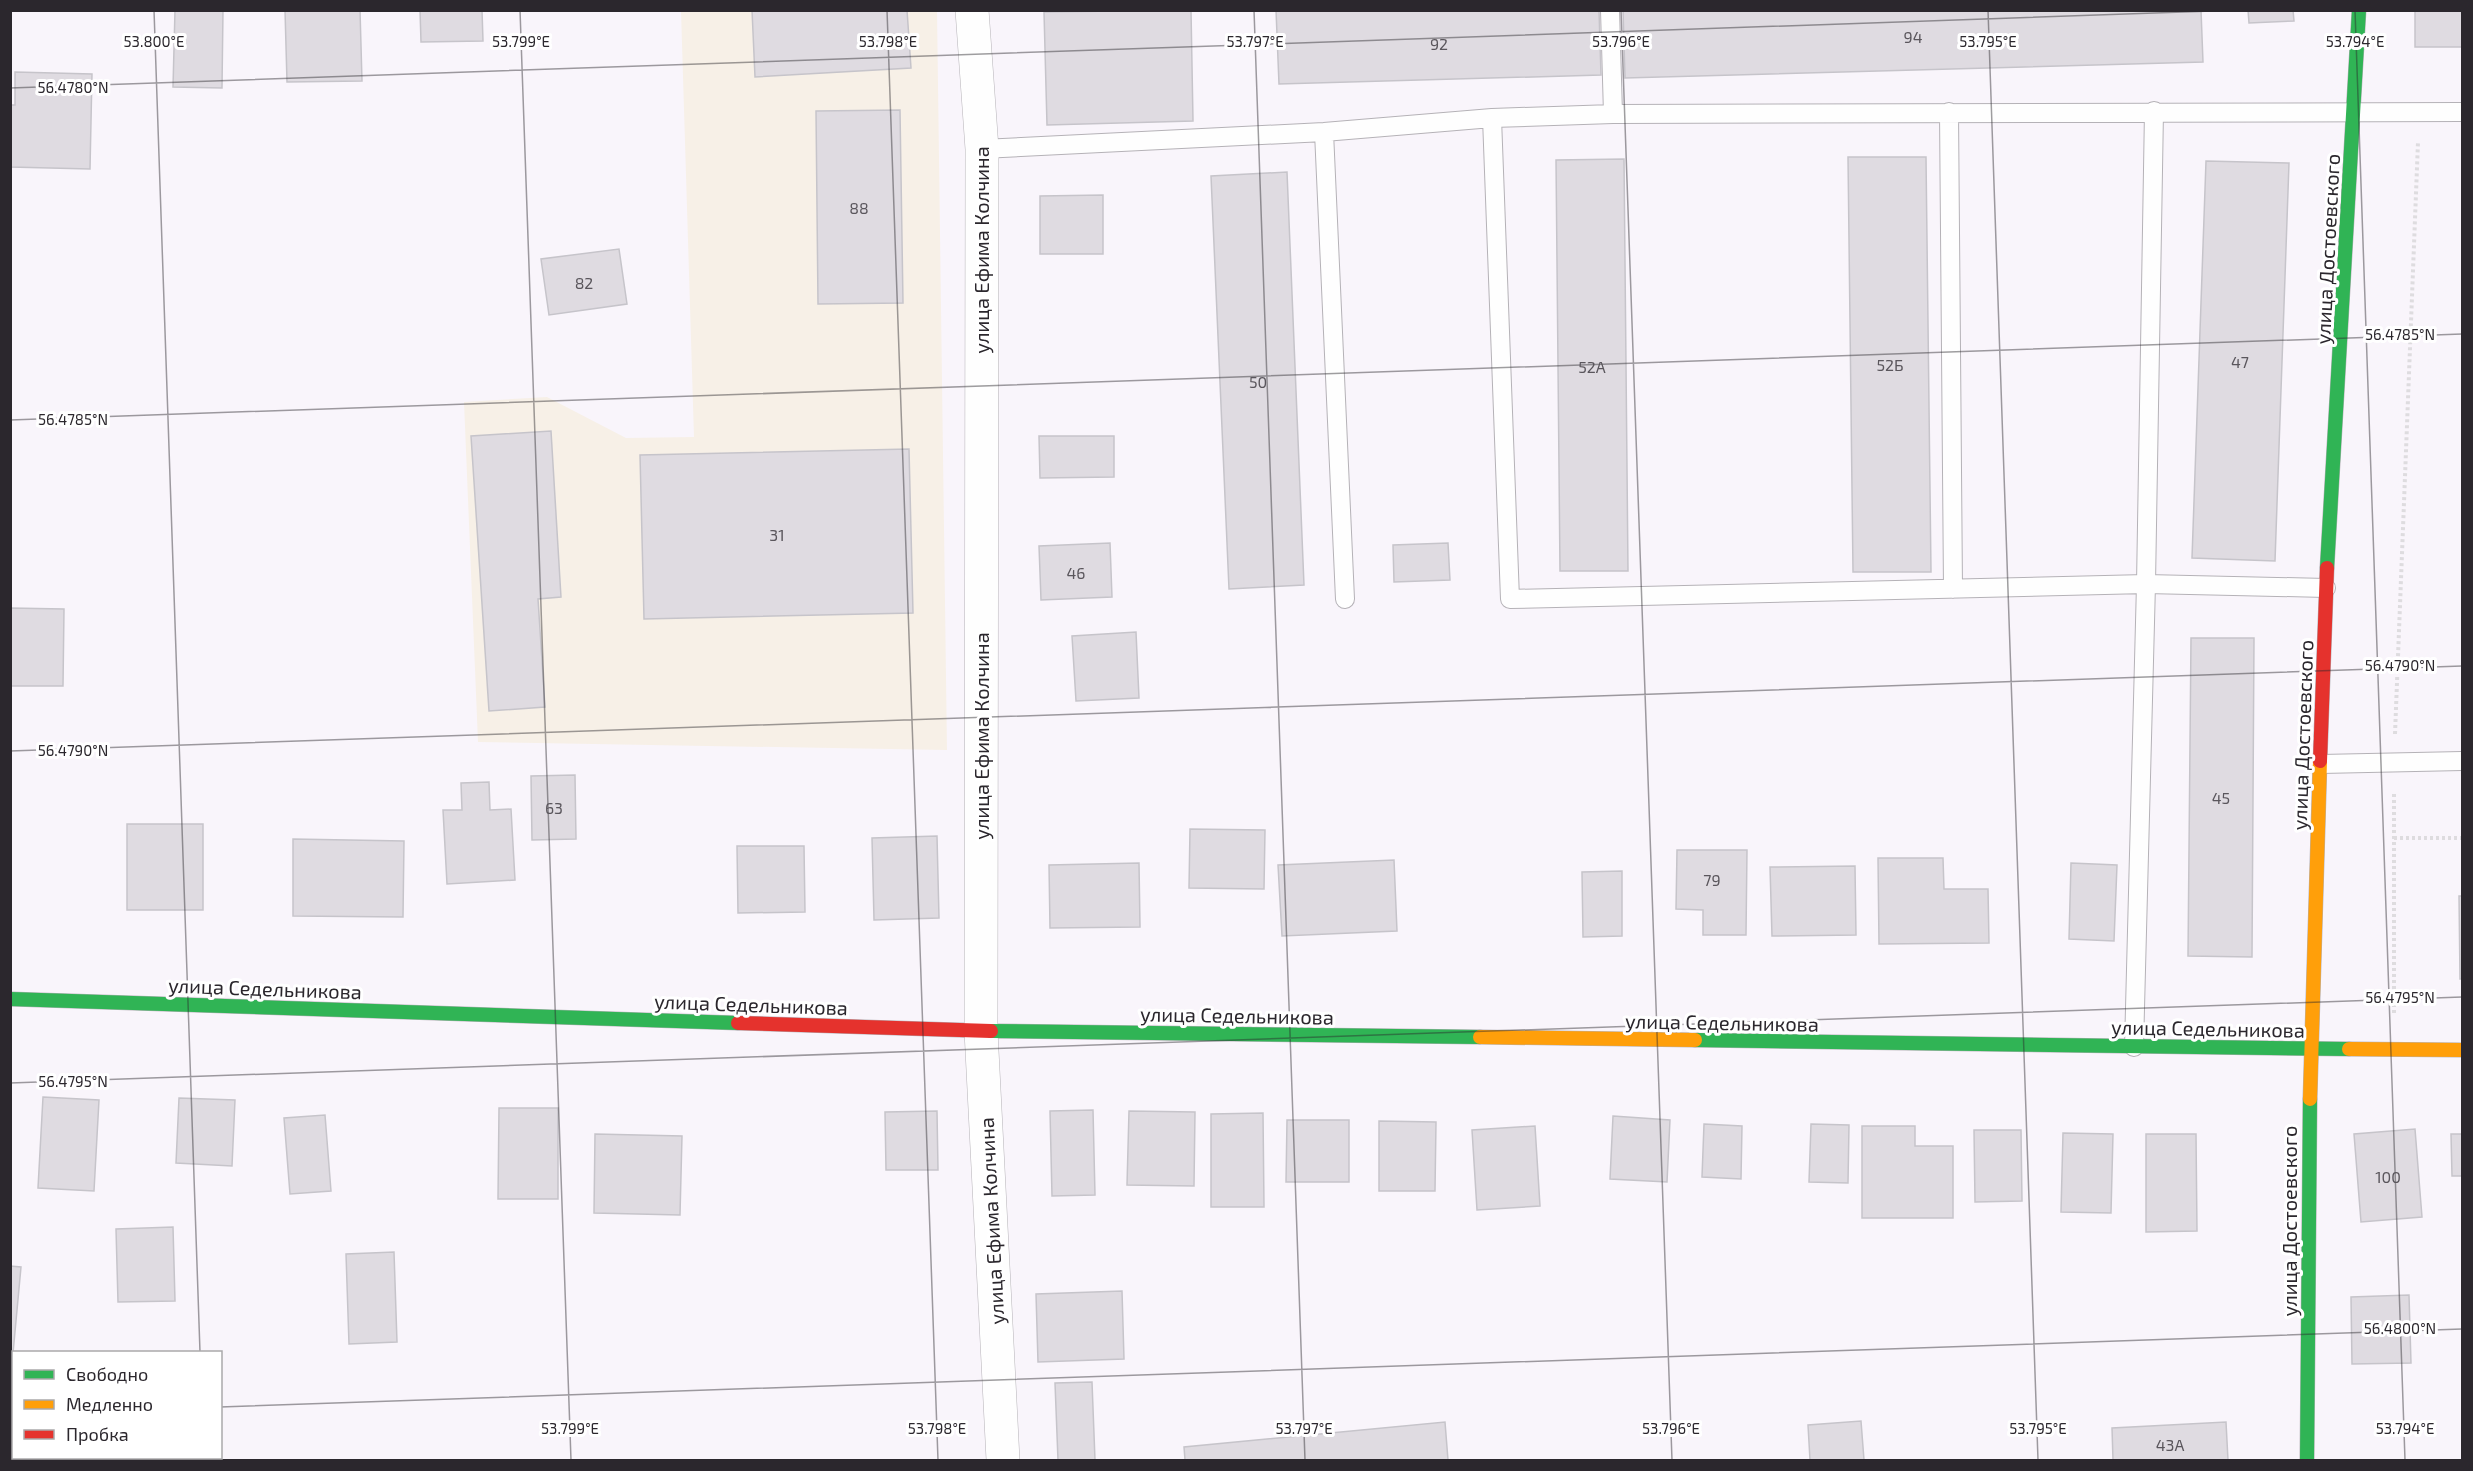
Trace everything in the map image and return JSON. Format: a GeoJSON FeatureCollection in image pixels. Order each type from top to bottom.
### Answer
{"type":"FeatureCollection","features":[{"type":"Feature","properties":{"kind":"street","name":"улица Ефима Колчина"},"geometry":{"type":"LineString","coordinates":[[972,10],[982,149],[981,1031],[1003,1461]]}},
{"type":"Feature","properties":{"kind":"street","name":"улица Достоевского"},"geometry":{"type":"LineString","coordinates":[[2307,1461],[2310,1049],[2325,588],[2360,10]]}},
{"type":"Feature","properties":{"kind":"street","name":"улица Седельникова"},"geometry":{"type":"LineString","coordinates":[[10,999],[981,1031],[2463,1050]]}},
{"type":"Feature","properties":{"kind":"lane"},"geometry":{"type":"LineString","coordinates":[[1610,10],[1613,114]]}},
{"type":"Feature","properties":{"kind":"lane"},"geometry":{"type":"LineString","coordinates":[[982,149],[1324,132],[1492,117],[1949,111],[2463,112]]}},
{"type":"Feature","properties":{"kind":"lane"},"geometry":{"type":"LineString","coordinates":[[1949,111],[1953,589]]}},
{"type":"Feature","properties":{"kind":"lane"},"geometry":{"type":"LineString","coordinates":[[2134,1047],[2146,584],[2154,111]]}},
{"type":"Feature","properties":{"kind":"lane"},"geometry":{"type":"LineString","coordinates":[[1492,117],[1510,599],[2146,584],[2325,588]]}},
{"type":"Feature","properties":{"kind":"lane"},"geometry":{"type":"LineString","coordinates":[[1324,132],[1345,599]]}},
{"type":"Feature","properties":{"kind":"lane"},"geometry":{"type":"LineString","coordinates":[[2321,764],[2463,761]]}},
{"type":"Feature","properties":{"kind":"path"},"geometry":{"type":"LineString","coordinates":[[2393,1049],[2394,762],[2419,112]]}},
{"type":"Feature","properties":{"kind":"path"},"geometry":{"type":"LineString","coordinates":[[2394,838],[2463,838]]}},
{"type":"Feature","properties":{"kind":"shaded area"},"geometry":{"type":"Polygon","coordinates":[[[681,11],[937,11],[947,750],[478,742],[464,402],[547,397],[626,438],[694,437],[681,11]]]}},
{"type":"Feature","properties":{"kind":"building"},"geometry":{"type":"Polygon","coordinates":[[[175,10],[223,10],[222,88],[173,87],[175,10]]]}},
{"type":"Feature","properties":{"kind":"building"},"geometry":{"type":"Polygon","coordinates":[[[285,10],[360,10],[362,81],[287,82],[285,10]]]}},
{"type":"Feature","properties":{"kind":"building"},"geometry":{"type":"Polygon","coordinates":[[[420,10],[482,10],[483,41],[421,42],[420,10]]]}},
{"type":"Feature","properties":{"kind":"building"},"geometry":{"type":"Polygon","coordinates":[[[752,10],[907,10],[911,68],[755,77],[752,10]]]}},
{"type":"Feature","properties":{"kind":"building"},"geometry":{"type":"Polygon","coordinates":[[[1191,10],[1193,121],[1047,125],[1044,12],[1191,10]]]}},
{"type":"Feature","properties":{"kind":"building"},"geometry":{"type":"Polygon","coordinates":[[[1276,10],[1599,10],[1601,75],[1279,84],[1276,10]]]}},
{"type":"Feature","properties":{"kind":"building"},"geometry":{"type":"Polygon","coordinates":[[[1623,10],[2201,10],[2203,62],[1625,78],[1623,10]]]}},
{"type":"Feature","properties":{"kind":"building"},"geometry":{"type":"Polygon","coordinates":[[[2248,10],[2293,10],[2294,21],[2249,23],[2248,10]]]}},
{"type":"Feature","properties":{"kind":"building"},"geometry":{"type":"Polygon","coordinates":[[[2415,10],[2462,10],[2462,47],[2415,47],[2415,10]]]}},
{"type":"Feature","properties":{"kind":"building"},"geometry":{"type":"Polygon","coordinates":[[[15,72],[92,74],[90,169],[10,167],[10,105],[15,105],[15,72]]]}},
{"type":"Feature","properties":{"kind":"building"},"geometry":{"type":"Polygon","coordinates":[[[900,110],[903,303],[818,304],[816,111],[900,110]]]}},
{"type":"Feature","properties":{"kind":"building"},"geometry":{"type":"Polygon","coordinates":[[[1848,157],[1926,157],[1931,572],[1853,572],[1848,157]]]}},
{"type":"Feature","properties":{"kind":"building"},"geometry":{"type":"Polygon","coordinates":[[[1624,159],[1628,571],[1560,571],[1556,160],[1624,159]]]}},
{"type":"Feature","properties":{"kind":"building"},"geometry":{"type":"Polygon","coordinates":[[[2206,161],[2289,163],[2275,561],[2192,558],[2206,161]]]}},
{"type":"Feature","properties":{"kind":"building"},"geometry":{"type":"Polygon","coordinates":[[[1287,172],[1304,585],[1229,589],[1211,176],[1287,172]]]}},
{"type":"Feature","properties":{"kind":"building"},"geometry":{"type":"Polygon","coordinates":[[[1103,195],[1103,254],[1040,254],[1040,196],[1103,195]]]}},
{"type":"Feature","properties":{"kind":"building"},"geometry":{"type":"Polygon","coordinates":[[[619,249],[627,304],[549,315],[541,259],[619,249]]]}},
{"type":"Feature","properties":{"kind":"building"},"geometry":{"type":"Polygon","coordinates":[[[551,431],[561,597],[538,599],[545,707],[489,711],[471,436],[551,431]]]}},
{"type":"Feature","properties":{"kind":"building"},"geometry":{"type":"Polygon","coordinates":[[[1039,436],[1114,436],[1114,477],[1040,478],[1039,436]]]}},
{"type":"Feature","properties":{"kind":"building"},"geometry":{"type":"Polygon","coordinates":[[[909,449],[913,613],[644,619],[640,455],[909,449]]]}},
{"type":"Feature","properties":{"kind":"building"},"geometry":{"type":"Polygon","coordinates":[[[1110,543],[1112,597],[1041,600],[1039,546],[1110,543]]]}},
{"type":"Feature","properties":{"kind":"building"},"geometry":{"type":"Polygon","coordinates":[[[1448,543],[1450,580],[1394,582],[1393,545],[1448,543]]]}},
{"type":"Feature","properties":{"kind":"building"},"geometry":{"type":"Polygon","coordinates":[[[10,608],[64,609],[63,686],[10,686],[10,608]]]}},
{"type":"Feature","properties":{"kind":"building"},"geometry":{"type":"Polygon","coordinates":[[[1136,632],[1139,698],[1076,701],[1072,636],[1136,632]]]}},
{"type":"Feature","properties":{"kind":"building"},"geometry":{"type":"Polygon","coordinates":[[[2191,638],[2254,638],[2252,957],[2188,956],[2191,638]]]}},
{"type":"Feature","properties":{"kind":"building"},"geometry":{"type":"Polygon","coordinates":[[[575,775],[576,839],[532,840],[531,776],[575,775]]]}},
{"type":"Feature","properties":{"kind":"building"},"geometry":{"type":"Polygon","coordinates":[[[489,782],[490,810],[511,809],[515,880],[447,884],[443,810],[462,810],[461,783],[489,782]]]}},
{"type":"Feature","properties":{"kind":"building"},"geometry":{"type":"Polygon","coordinates":[[[127,824],[203,824],[203,910],[127,910],[127,824]]]}},
{"type":"Feature","properties":{"kind":"building"},"geometry":{"type":"Polygon","coordinates":[[[1190,829],[1265,830],[1264,889],[1189,888],[1190,829]]]}},
{"type":"Feature","properties":{"kind":"building"},"geometry":{"type":"Polygon","coordinates":[[[937,836],[939,918],[874,920],[872,838],[937,836]]]}},
{"type":"Feature","properties":{"kind":"building"},"geometry":{"type":"Polygon","coordinates":[[[293,839],[404,841],[403,917],[293,916],[293,839]]]}},
{"type":"Feature","properties":{"kind":"building"},"geometry":{"type":"Polygon","coordinates":[[[737,846],[804,846],[805,912],[738,913],[737,846]]]}},
{"type":"Feature","properties":{"kind":"building"},"geometry":{"type":"Polygon","coordinates":[[[1677,850],[1747,850],[1746,935],[1703,935],[1703,910],[1676,909],[1677,850]]]}},
{"type":"Feature","properties":{"kind":"building"},"geometry":{"type":"Polygon","coordinates":[[[1878,858],[1943,858],[1944,889],[1988,889],[1989,943],[1879,944],[1878,858]]]}},
{"type":"Feature","properties":{"kind":"building"},"geometry":{"type":"Polygon","coordinates":[[[1394,860],[1397,931],[1282,936],[1278,865],[1394,860]]]}},
{"type":"Feature","properties":{"kind":"building"},"geometry":{"type":"Polygon","coordinates":[[[1139,863],[1140,927],[1050,928],[1049,865],[1139,863]]]}},
{"type":"Feature","properties":{"kind":"building"},"geometry":{"type":"Polygon","coordinates":[[[2071,863],[2117,865],[2114,941],[2069,939],[2071,863]]]}},
{"type":"Feature","properties":{"kind":"building"},"geometry":{"type":"Polygon","coordinates":[[[1855,866],[1856,935],[1772,936],[1770,867],[1855,866]]]}},
{"type":"Feature","properties":{"kind":"building"},"geometry":{"type":"Polygon","coordinates":[[[1622,871],[1622,936],[1583,937],[1582,872],[1622,871]]]}},
{"type":"Feature","properties":{"kind":"building"},"geometry":{"type":"Polygon","coordinates":[[[2459,896],[2462,896],[2462,979],[2460,979],[2459,896]]]}},
{"type":"Feature","properties":{"kind":"building"},"geometry":{"type":"Polygon","coordinates":[[[43,1097],[99,1100],[94,1191],[38,1188],[43,1097]]]}},
{"type":"Feature","properties":{"kind":"building"},"geometry":{"type":"Polygon","coordinates":[[[179,1098],[235,1100],[232,1166],[176,1163],[179,1098]]]}},
{"type":"Feature","properties":{"kind":"building"},"geometry":{"type":"Polygon","coordinates":[[[499,1108],[558,1108],[558,1199],[498,1199],[499,1108]]]}},
{"type":"Feature","properties":{"kind":"building"},"geometry":{"type":"Polygon","coordinates":[[[1093,1110],[1095,1195],[1052,1196],[1050,1111],[1093,1110]]]}},
{"type":"Feature","properties":{"kind":"building"},"geometry":{"type":"Polygon","coordinates":[[[937,1111],[938,1170],[886,1170],[885,1112],[937,1111]]]}},
{"type":"Feature","properties":{"kind":"building"},"geometry":{"type":"Polygon","coordinates":[[[1129,1111],[1195,1112],[1194,1186],[1127,1185],[1129,1111]]]}},
{"type":"Feature","properties":{"kind":"building"},"geometry":{"type":"Polygon","coordinates":[[[1263,1113],[1264,1207],[1211,1207],[1211,1114],[1263,1113]]]}},
{"type":"Feature","properties":{"kind":"building"},"geometry":{"type":"Polygon","coordinates":[[[325,1115],[331,1191],[290,1194],[284,1118],[325,1115]]]}},
{"type":"Feature","properties":{"kind":"building"},"geometry":{"type":"Polygon","coordinates":[[[1613,1116],[1670,1120],[1667,1182],[1610,1179],[1613,1116]]]}},
{"type":"Feature","properties":{"kind":"building"},"geometry":{"type":"Polygon","coordinates":[[[1287,1120],[1349,1120],[1349,1182],[1286,1182],[1287,1120]]]}},
{"type":"Feature","properties":{"kind":"building"},"geometry":{"type":"Polygon","coordinates":[[[1379,1121],[1436,1122],[1435,1191],[1379,1191],[1379,1121]]]}},
{"type":"Feature","properties":{"kind":"building"},"geometry":{"type":"Polygon","coordinates":[[[1704,1124],[1742,1126],[1741,1179],[1702,1177],[1704,1124]]]}},
{"type":"Feature","properties":{"kind":"building"},"geometry":{"type":"Polygon","coordinates":[[[1811,1124],[1849,1125],[1848,1183],[1809,1182],[1811,1124]]]}},
{"type":"Feature","properties":{"kind":"building"},"geometry":{"type":"Polygon","coordinates":[[[1535,1126],[1540,1206],[1477,1210],[1472,1130],[1535,1126]]]}},
{"type":"Feature","properties":{"kind":"building"},"geometry":{"type":"Polygon","coordinates":[[[1862,1126],[1915,1126],[1915,1146],[1953,1146],[1953,1218],[1862,1218],[1862,1126]]]}},
{"type":"Feature","properties":{"kind":"building"},"geometry":{"type":"Polygon","coordinates":[[[2415,1129],[2422,1217],[2361,1222],[2354,1134],[2415,1129]]]}},
{"type":"Feature","properties":{"kind":"building"},"geometry":{"type":"Polygon","coordinates":[[[1974,1130],[2021,1130],[2022,1201],[1975,1202],[1974,1130]]]}},
{"type":"Feature","properties":{"kind":"building"},"geometry":{"type":"Polygon","coordinates":[[[2063,1133],[2113,1134],[2111,1213],[2061,1212],[2063,1133]]]}},
{"type":"Feature","properties":{"kind":"building"},"geometry":{"type":"Polygon","coordinates":[[[595,1134],[682,1136],[680,1215],[594,1213],[595,1134]]]}},
{"type":"Feature","properties":{"kind":"building"},"geometry":{"type":"Polygon","coordinates":[[[2146,1134],[2196,1134],[2197,1231],[2146,1232],[2146,1134]]]}},
{"type":"Feature","properties":{"kind":"building"},"geometry":{"type":"Polygon","coordinates":[[[2451,1134],[2462,1134],[2462,1176],[2452,1176],[2451,1134]]]}},
{"type":"Feature","properties":{"kind":"building"},"geometry":{"type":"Polygon","coordinates":[[[173,1227],[175,1301],[118,1302],[116,1229],[173,1227]]]}},
{"type":"Feature","properties":{"kind":"building"},"geometry":{"type":"Polygon","coordinates":[[[394,1252],[397,1342],[349,1344],[346,1254],[394,1252]]]}},
{"type":"Feature","properties":{"kind":"building"},"geometry":{"type":"Polygon","coordinates":[[[10,1266],[21,1267],[12,1364],[10,1364],[10,1266]]]}},
{"type":"Feature","properties":{"kind":"building"},"geometry":{"type":"Polygon","coordinates":[[[1122,1291],[1124,1359],[1038,1362],[1036,1294],[1122,1291]]]}},
{"type":"Feature","properties":{"kind":"building"},"geometry":{"type":"Polygon","coordinates":[[[2409,1295],[2411,1363],[2352,1364],[2351,1297],[2409,1295]]]}},
{"type":"Feature","properties":{"kind":"building"},"geometry":{"type":"Polygon","coordinates":[[[1092,1382],[1095,1460],[1058,1460],[1055,1383],[1092,1382]]]}},
{"type":"Feature","properties":{"kind":"building"},"geometry":{"type":"Polygon","coordinates":[[[1861,1421],[1864,1460],[1810,1460],[1808,1425],[1861,1421]]]}},
{"type":"Feature","properties":{"kind":"building"},"geometry":{"type":"Polygon","coordinates":[[[1445,1422],[1448,1460],[1185,1460],[1184,1447],[1445,1422]]]}},
{"type":"Feature","properties":{"kind":"building"},"geometry":{"type":"Polygon","coordinates":[[[2226,1422],[2228,1460],[2113,1460],[2112,1428],[2226,1422]]]}},
{"type":"Feature","properties":{"kind":"traffic: fast"},"geometry":{"type":"LineString","coordinates":[[2327,568],[2359,10]]}},
{"type":"Feature","properties":{"kind":"traffic: fast"},"geometry":{"type":"LineString","coordinates":[[10,999],[738,1023]]}},
{"type":"Feature","properties":{"kind":"traffic: fast"},"geometry":{"type":"LineString","coordinates":[[991,1031],[1480,1037]]}},
{"type":"Feature","properties":{"kind":"traffic: fast"},"geometry":{"type":"LineString","coordinates":[[1695,1040],[2349,1049]]}},
{"type":"Feature","properties":{"kind":"traffic: fast"},"geometry":{"type":"LineString","coordinates":[[2307,1460],[2310,1099]]}},
{"type":"Feature","properties":{"kind":"traffic: slow"},"geometry":{"type":"LineString","coordinates":[[2310,1099],[2320,761]]}},
{"type":"Feature","properties":{"kind":"traffic: slow"},"geometry":{"type":"LineString","coordinates":[[1480,1037],[1695,1040]]}},
{"type":"Feature","properties":{"kind":"traffic: slow"},"geometry":{"type":"LineString","coordinates":[[2349,1049],[2462,1050]]}},
{"type":"Feature","properties":{"kind":"traffic: jam"},"geometry":{"type":"LineString","coordinates":[[2320,761],[2327,568]]}},
{"type":"Feature","properties":{"kind":"traffic: jam"},"geometry":{"type":"LineString","coordinates":[[738,1023],[991,1031]]}}]}
